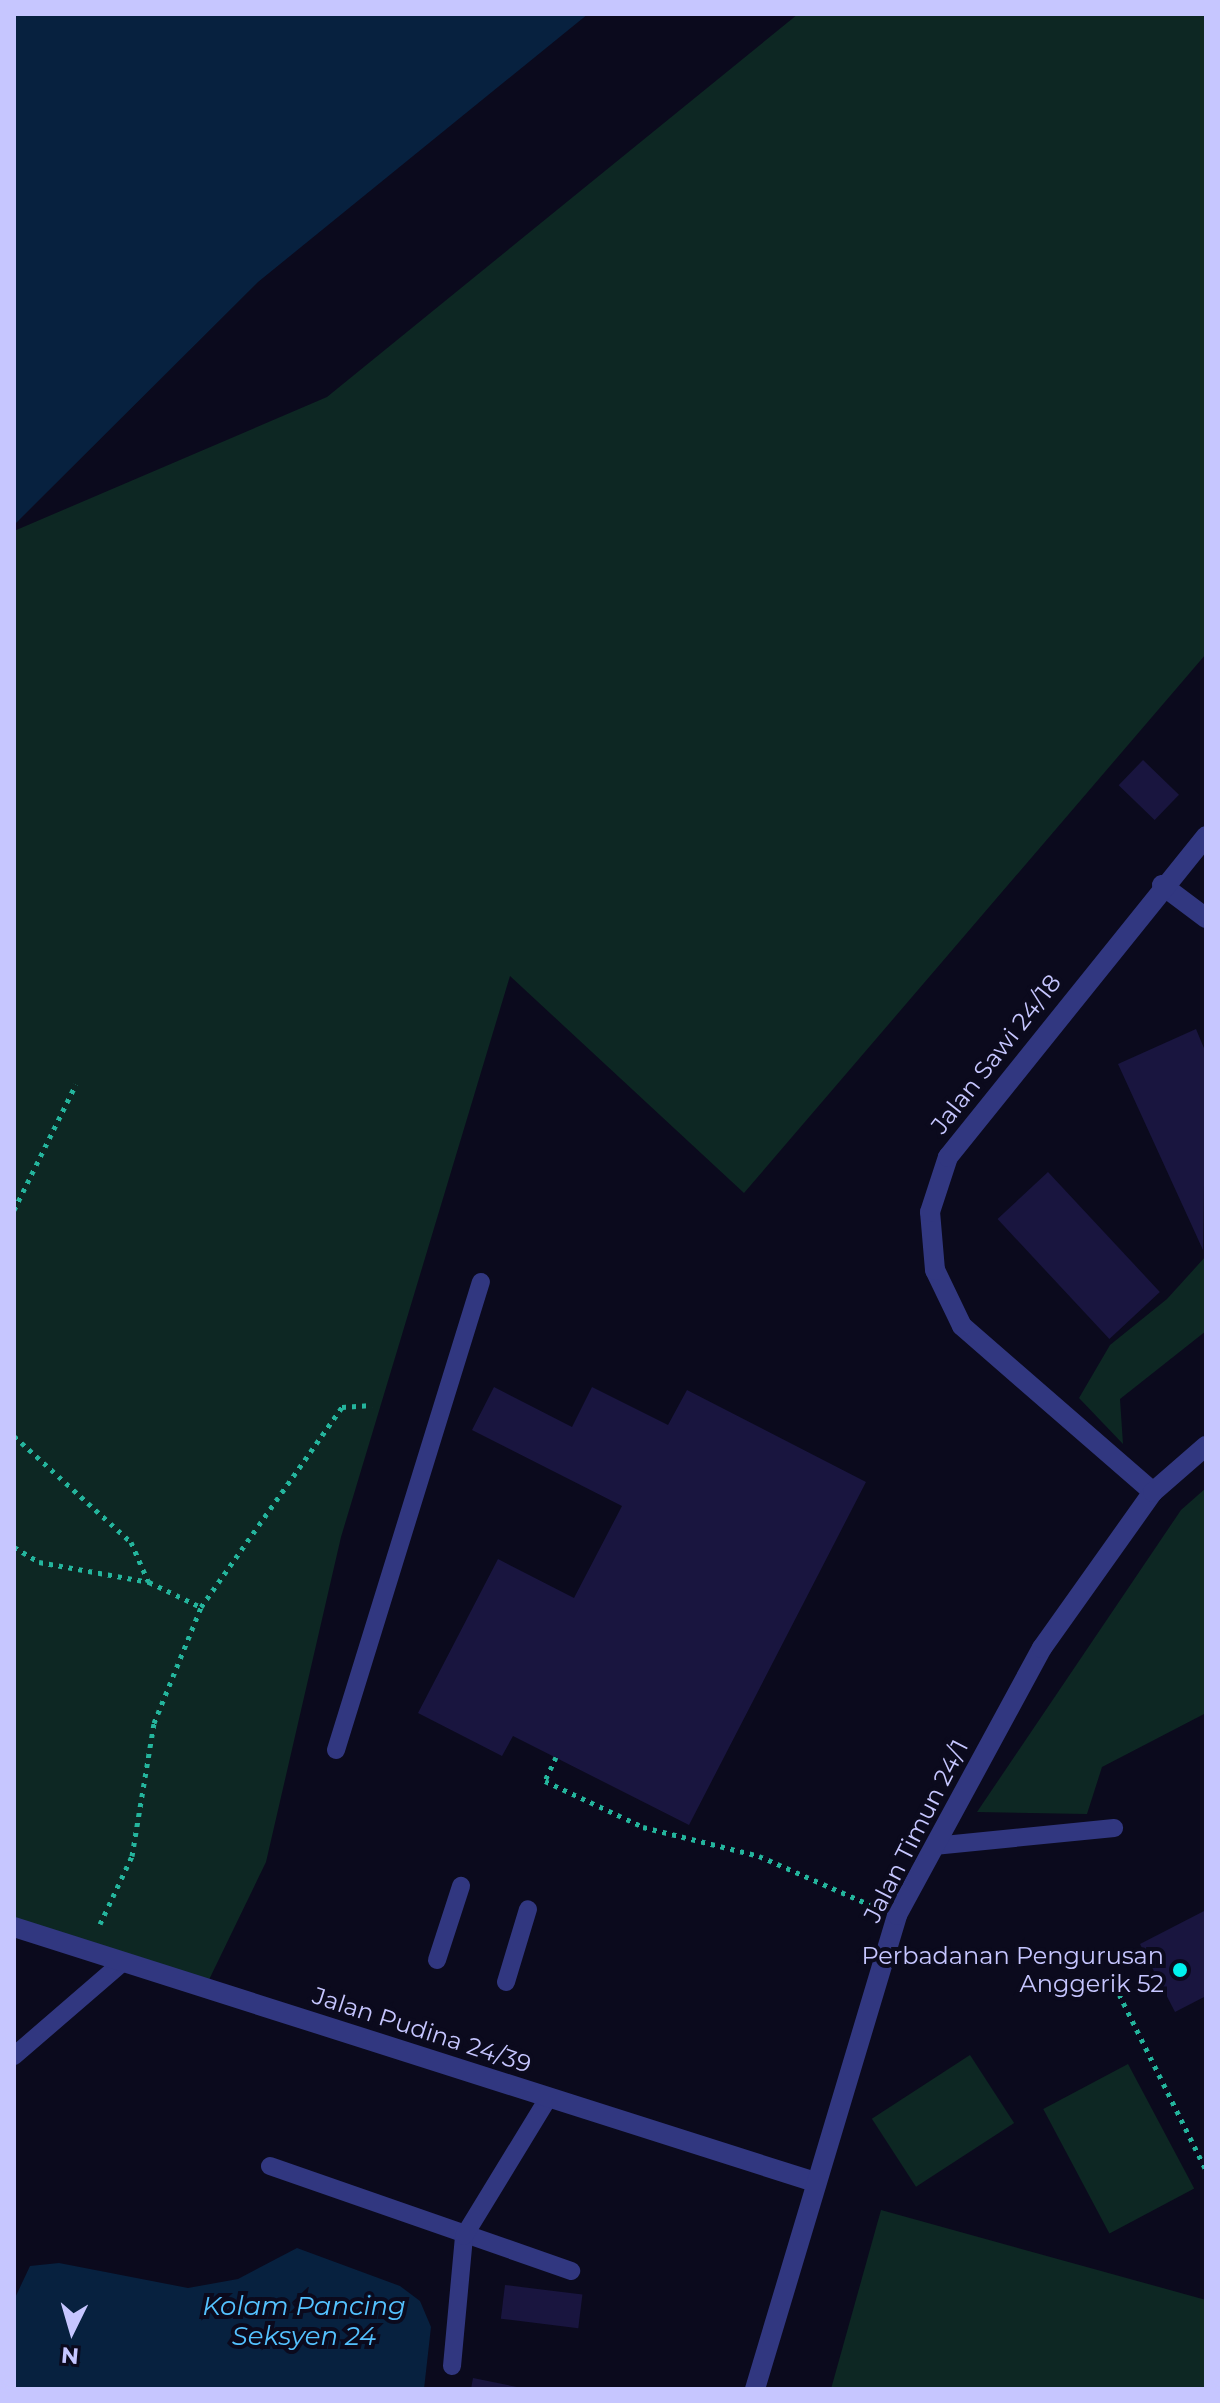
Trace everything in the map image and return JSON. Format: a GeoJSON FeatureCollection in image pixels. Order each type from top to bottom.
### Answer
{"type":"FeatureCollection","features":[{"type":"Feature","properties":{"kind":"street","name":"Jalan Sawi 24/18"},"geometry":{"type":"LineString","coordinates":[[1153,1492],[962,1326],[935,1270],[930,1212],[948,1157],[1162,885],[1206,836]]}},
{"type":"Feature","properties":{"kind":"street"},"geometry":{"type":"LineString","coordinates":[[1162,885],[1206,918]]}},
{"type":"Feature","properties":{"kind":"street","name":"Jalan Timun 24/1"},"geometry":{"type":"LineString","coordinates":[[755,2389],[897,1915],[1042,1648],[1153,1492],[1206,1446]]}},
{"type":"Feature","properties":{"kind":"street","name":"Jalan Pudina 24/39"},"geometry":{"type":"LineString","coordinates":[[14,1927],[815,2182]]}},
{"type":"Feature","properties":{"kind":"lane"},"geometry":{"type":"LineString","coordinates":[[336,1750],[481,1282]]}},
{"type":"Feature","properties":{"kind":"lane"},"geometry":{"type":"LineString","coordinates":[[934,1846],[1114,1828]]}},
{"type":"Feature","properties":{"kind":"lane"},"geometry":{"type":"LineString","coordinates":[[437,1960],[461,1886]]}},
{"type":"Feature","properties":{"kind":"lane"},"geometry":{"type":"LineString","coordinates":[[506,1982],[528,1909]]}},
{"type":"Feature","properties":{"kind":"lane"},"geometry":{"type":"LineString","coordinates":[[14,2056],[123,1962]]}},
{"type":"Feature","properties":{"kind":"lane"},"geometry":{"type":"LineString","coordinates":[[452,2366],[464,2236],[549,2097]]}},
{"type":"Feature","properties":{"kind":"lane"},"geometry":{"type":"LineString","coordinates":[[270,2166],[571,2271]]}},
{"type":"Feature","properties":{"kind":"path"},"geometry":{"type":"LineString","coordinates":[[14,1210],[76,1084]]}},
{"type":"Feature","properties":{"kind":"path"},"geometry":{"type":"LineString","coordinates":[[88,1951],[132,1856],[154,1723],[201,1607],[342,1407],[372,1405]]}},
{"type":"Feature","properties":{"kind":"path"},"geometry":{"type":"LineString","coordinates":[[14,1436],[131,1542],[149,1582]]}},
{"type":"Feature","properties":{"kind":"path"},"geometry":{"type":"LineString","coordinates":[[14,1547],[39,1562],[149,1582],[201,1607]]}},
{"type":"Feature","properties":{"kind":"path"},"geometry":{"type":"LineString","coordinates":[[556,1757],[545,1781],[629,1821],[759,1856],[897,1915]]}},
{"type":"Feature","properties":{"kind":"path"},"geometry":{"type":"LineString","coordinates":[[1119,1994],[1206,2170]]}},
{"type":"Feature","properties":{"kind":"green space"},"geometry":{"type":"Polygon","coordinates":[[[798,14],[1206,14],[1206,654],[744,1193],[510,976],[341,1537],[266,1862],[205,1988],[14,1928],[14,531],[327,397],[798,14]]]}},
{"type":"Feature","properties":{"kind":"green space"},"geometry":{"type":"Polygon","coordinates":[[[1206,1256],[1206,1331],[1120,1399],[1123,1444],[1079,1398],[1110,1345],[1167,1299],[1206,1256]]]}},
{"type":"Feature","properties":{"kind":"green space"},"geometry":{"type":"Polygon","coordinates":[[[1206,1488],[1206,1713],[1102,1767],[1087,1814],[977,1812],[1181,1510],[1206,1488]]]}},
{"type":"Feature","properties":{"kind":"green space"},"geometry":{"type":"Polygon","coordinates":[[[970,2055],[1014,2123],[916,2187],[872,2119],[970,2055]]]}},
{"type":"Feature","properties":{"kind":"green space"},"geometry":{"type":"Polygon","coordinates":[[[1128,2064],[1194,2188],[1109,2234],[1043,2109],[1128,2064]]]}},
{"type":"Feature","properties":{"kind":"green space"},"geometry":{"type":"Polygon","coordinates":[[[881,2210],[1206,2300],[1206,2389],[831,2389],[881,2210]]]}},
{"type":"Feature","properties":{"kind":"water"},"geometry":{"type":"Polygon","coordinates":[[[14,14],[588,14],[258,282],[14,525],[14,14]]]}},
{"type":"Feature","properties":{"kind":"water","name":"Kolam Pancing Seksyen 24"},"geometry":{"type":"Polygon","coordinates":[[[297,2248],[400,2286],[420,2301],[431,2327],[424,2389],[14,2389],[14,2300],[30,2266],[59,2263],[188,2288],[238,2279],[297,2248]]]}},
{"type":"Feature","properties":{"kind":"building"},"geometry":{"type":"Polygon","coordinates":[[[1143,760],[1179,795],[1155,820],[1119,785],[1143,760]]]}},
{"type":"Feature","properties":{"kind":"building"},"geometry":{"type":"Polygon","coordinates":[[[1196,1029],[1206,1053],[1203,1250],[1118,1064],[1196,1029]]]}},
{"type":"Feature","properties":{"kind":"building"},"geometry":{"type":"Polygon","coordinates":[[[1048,1172],[1160,1292],[1109,1339],[998,1219],[1048,1172]]]}},
{"type":"Feature","properties":{"kind":"building"},"geometry":{"type":"Polygon","coordinates":[[[494,1387],[572,1427],[592,1387],[668,1425],[687,1390],[866,1482],[689,1825],[513,1736],[502,1756],[418,1713],[498,1559],[574,1598],[622,1506],[472,1430],[494,1387]]]}},
{"type":"Feature","properties":{"kind":"building","name":"Perbadanan Pengurusan Anggerik 52"},"geometry":{"type":"Polygon","coordinates":[[[1206,1910],[1206,1996],[1175,2012],[1140,1944],[1206,1910]]]}},
{"type":"Feature","properties":{"kind":"building"},"geometry":{"type":"Polygon","coordinates":[[[505,2285],[582,2295],[578,2328],[501,2319],[505,2285]]]}},
{"type":"Feature","properties":{"kind":"building"},"geometry":{"type":"Polygon","coordinates":[[[473,2378],[522,2388],[522,2389],[471,2389],[473,2378]]]}},
{"type":"Feature","properties":{"kind":"place","name":"Perbadanan Pengurusan Anggerik 52"},"geometry":{"type":"Point","coordinates":[1180,1970]}}]}
